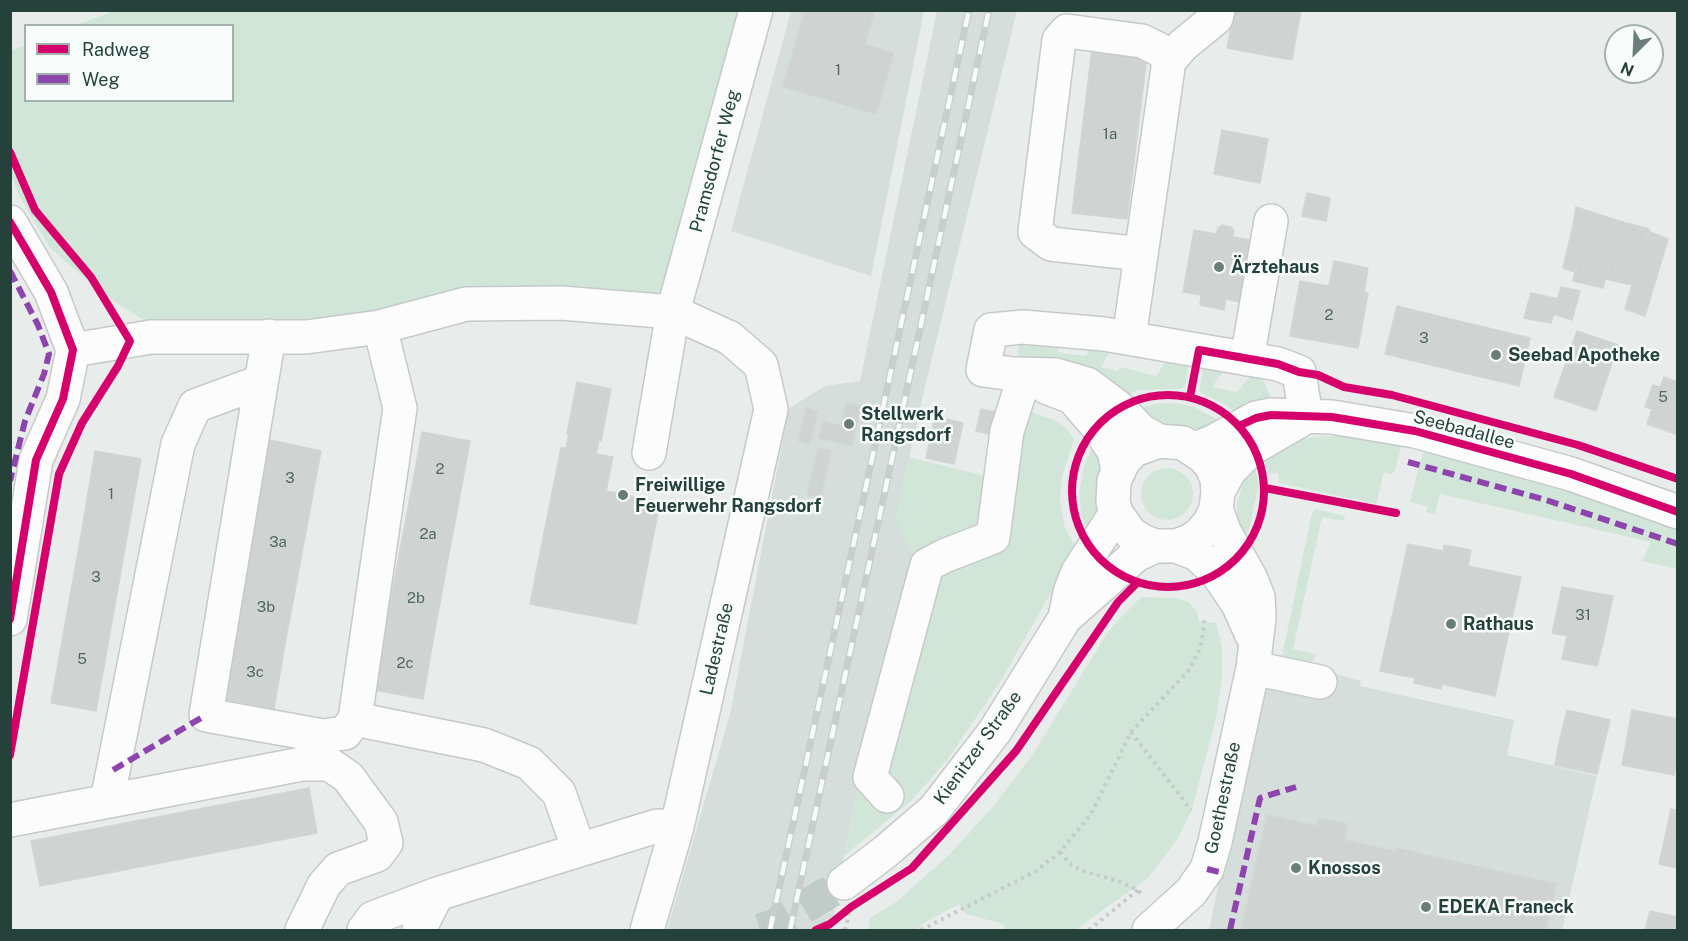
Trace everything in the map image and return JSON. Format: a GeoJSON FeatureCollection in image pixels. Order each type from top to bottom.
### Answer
{"type":"FeatureCollection","features":[{"type":"Feature","properties":{"kind":"street","name":"Pramsdorfer Weg"},"geometry":{"type":"LineString","coordinates":[[649,453],[673,312],[756,10]]}},
{"type":"Feature","properties":{"kind":"street"},"geometry":{"type":"LineString","coordinates":[[1129,338],[1169,61],[1183,45],[1216,18],[1218,10]]}},
{"type":"Feature","properties":{"kind":"street"},"geometry":{"type":"LineString","coordinates":[[1141,254],[1051,244],[1035,232],[1059,40],[1067,32],[1142,41],[1162,51],[1169,61]]}},
{"type":"Feature","properties":{"kind":"street"},"geometry":{"type":"LineString","coordinates":[[1247,359],[1271,220]]}},
{"type":"Feature","properties":{"kind":"street"},"geometry":{"type":"LineString","coordinates":[[10,222],[51,292],[73,350],[63,399],[36,460],[10,619]]}},
{"type":"Feature","properties":{"kind":"street"},"geometry":{"type":"LineString","coordinates":[[73,350],[152,337],[306,337],[380,327],[466,303],[561,303],[673,312]]}},
{"type":"Feature","properties":{"kind":"street","name":"Ladestraße"},"geometry":{"type":"LineString","coordinates":[[647,930],[676,827],[771,409],[761,365],[730,338],[673,312]]}},
{"type":"Feature","properties":{"kind":"street"},"geometry":{"type":"LineString","coordinates":[[269,336],[206,715],[323,736],[345,733],[355,719],[400,408],[380,327]]}},
{"type":"Feature","properties":{"kind":"street"},"geometry":{"type":"LineString","coordinates":[[887,796],[870,777],[927,566],[944,556],[993,537],[1007,431],[1007,374],[991,330],[1023,327],[1104,334],[1278,364],[1299,372],[1305,417],[1251,450],[1229,471],[1210,522],[1201,533],[1190,541],[1166,546]]}},
{"type":"Feature","properties":{"kind":"street"},"geometry":{"type":"LineString","coordinates":[[1007,374],[1056,375],[1087,384],[1119,408],[1141,431],[1159,441],[1183,443],[1194,449],[1212,467],[1217,479],[1217,500]]}},
{"type":"Feature","properties":{"kind":"street"},"geometry":{"type":"LineString","coordinates":[[1007,374],[1072,397],[1098,427],[1114,451],[1118,470]]}},
{"type":"Feature","properties":{"kind":"street"},"geometry":{"type":"LineString","coordinates":[[107,801],[178,444],[195,406],[260,382]]}},
{"type":"Feature","properties":{"kind":"street","name":"Seebadallee"},"geometry":{"type":"LineString","coordinates":[[1194,449],[1213,442],[1256,418],[1271,415],[1332,417],[1414,431],[1570,474],[1677,512]]}},
{"type":"Feature","properties":{"kind":"street"},"geometry":{"type":"LineString","coordinates":[[1159,441],[1134,450],[1118,470],[1112,492],[1116,513],[1131,534],[1142,541],[1197,554],[1217,573],[1238,604],[1254,655],[1320,682]]}},
{"type":"Feature","properties":{"kind":"street","name":"Goethestraße"},"geometry":{"type":"LineString","coordinates":[[1149,930],[1191,892],[1207,869],[1215,842],[1254,655],[1259,618],[1258,597],[1250,577],[1224,531],[1217,500]]}},
{"type":"Feature","properties":{"kind":"street","name":"Kienitzer Straße"},"geometry":{"type":"LineString","coordinates":[[1065,618],[1070,592],[1078,572],[1116,513]]}},
{"type":"Feature","properties":{"kind":"street","name":"Kienitzer Straße"},"geometry":{"type":"LineString","coordinates":[[848,895],[885,852],[934,810],[995,731],[1065,618],[1136,555],[1166,546]]}},
{"type":"Feature","properties":{"kind":"street"},"geometry":{"type":"LineString","coordinates":[[355,719],[484,745],[529,763],[559,793],[579,850]]}},
{"type":"Feature","properties":{"kind":"street"},"geometry":{"type":"LineString","coordinates":[[10,820],[302,764],[329,764],[348,777],[381,822],[386,843],[377,855],[338,869],[324,885],[302,930]]}},
{"type":"Feature","properties":{"kind":"street"},"geometry":{"type":"LineString","coordinates":[[364,930],[373,918],[437,894],[657,826],[676,827]]}},
{"type":"Feature","properties":{"kind":"street"},"geometry":{"type":"LineString","coordinates":[[418,930],[437,894]]}},
{"type":"Feature","properties":{"kind":"path"},"geometry":{"type":"LineString","coordinates":[[923,930],[1036,871],[1060,852],[1091,814],[1131,732],[1190,669],[1201,646],[1206,619],[1203,610]]}},
{"type":"Feature","properties":{"kind":"path"},"geometry":{"type":"LineString","coordinates":[[1131,732],[1215,842]]}},
{"type":"Feature","properties":{"kind":"path"},"geometry":{"type":"LineString","coordinates":[[1060,852],[1072,866],[1121,882],[1138,890],[1143,896]]}},
{"type":"Feature","properties":{"kind":"path"},"geometry":{"type":"LineString","coordinates":[[1089,930],[1138,890]]}},
{"type":"Feature","properties":{"kind":"path"},"geometry":{"type":"LineString","coordinates":[[845,930],[848,895]]}},
{"type":"Feature","properties":{"kind":"path"},"geometry":{"type":"LineString","coordinates":[[828,930],[830,924]]}},
{"type":"Feature","properties":{"kind":"shaded area"},"geometry":{"type":"Polygon","coordinates":[[[791,11],[924,11],[871,276],[731,231],[791,11]]]}},
{"type":"Feature","properties":{"kind":"shaded area"},"geometry":{"type":"Polygon","coordinates":[[[937,11],[1017,11],[924,391],[896,519],[915,559],[874,714],[831,930],[667,930],[730,714],[789,408],[825,386],[860,381],[937,11]]]}},
{"type":"Feature","properties":{"kind":"shaded area"},"geometry":{"type":"Polygon","coordinates":[[[1266,652],[1311,662],[1339,675],[1361,681],[1360,686],[1514,720],[1507,755],[1597,776],[1562,930],[1209,930],[1266,652]]]}},
{"type":"Feature","properties":{"kind":"green space"},"geometry":{"type":"Polygon","coordinates":[[[114,11],[756,11],[673,312],[562,303],[380,327],[153,326],[103,294],[50,248],[19,196],[11,174],[11,51],[24,45],[24,102],[234,102],[234,24],[79,24],[114,11]]]}},
{"type":"Feature","properties":{"kind":"green space"},"geometry":{"type":"Polygon","coordinates":[[[1021,343],[1060,344],[1057,352],[1086,356],[1091,346],[1111,349],[1101,367],[1118,371],[1120,367],[1156,376],[1168,358],[1189,362],[1185,386],[1180,389],[1137,390],[1124,397],[1022,360],[1017,351],[1021,343]]]}},
{"type":"Feature","properties":{"kind":"green space"},"geometry":{"type":"Polygon","coordinates":[[[1204,364],[1225,369],[1212,387],[1237,392],[1251,375],[1264,381],[1271,399],[1239,416],[1226,405],[1199,392],[1204,364]]]}},
{"type":"Feature","properties":{"kind":"green space"},"geometry":{"type":"Polygon","coordinates":[[[1160,403],[1194,407],[1220,421],[1219,424],[1201,429],[1184,427],[1156,421],[1135,409],[1160,403]]]}},
{"type":"Feature","properties":{"kind":"green space"},"geometry":{"type":"Polygon","coordinates":[[[1028,411],[1054,420],[1066,428],[1074,439],[1062,477],[1060,502],[1065,528],[1076,548],[1002,679],[948,759],[911,801],[844,856],[874,714],[915,559],[895,519],[909,457],[1005,481],[1028,411]]]}},
{"type":"Feature","properties":{"kind":"green space"},"geometry":{"type":"Polygon","coordinates":[[[1349,435],[1402,443],[1395,471],[1391,474],[1384,472],[1376,504],[1279,483],[1278,473],[1268,474],[1262,455],[1297,440],[1349,435]]]}},
{"type":"Feature","properties":{"kind":"green space"},"geometry":{"type":"Polygon","coordinates":[[[1096,439],[1104,460],[1099,508],[1089,536],[1081,515],[1079,493],[1084,466],[1096,439]]]}},
{"type":"Feature","properties":{"kind":"green space"},"geometry":{"type":"Polygon","coordinates":[[[1430,450],[1510,470],[1677,525],[1677,569],[1642,561],[1651,542],[1440,494],[1435,514],[1426,512],[1427,506],[1410,502],[1422,455],[1430,450]]]}},
{"type":"Feature","properties":{"kind":"green space"},"geometry":{"type":"Polygon","coordinates":[[[1254,466],[1259,483],[1249,530],[1242,540],[1237,524],[1237,503],[1244,479],[1254,466]]]}},
{"type":"Feature","properties":{"kind":"green space"},"geometry":{"type":"Polygon","coordinates":[[[1162,468],[1172,468],[1182,472],[1189,479],[1193,494],[1189,509],[1182,516],[1172,520],[1162,520],[1152,516],[1145,509],[1141,499],[1141,489],[1145,479],[1152,472],[1162,468]]]}},
{"type":"Feature","properties":{"kind":"green space"},"geometry":{"type":"Polygon","coordinates":[[[1316,509],[1345,516],[1344,521],[1322,517],[1293,649],[1316,654],[1311,662],[1282,656],[1312,513],[1316,509]]]}},
{"type":"Feature","properties":{"kind":"green space"},"geometry":{"type":"Polygon","coordinates":[[[1141,597],[1175,598],[1188,602],[1197,611],[1199,622],[1216,623],[1222,648],[1222,679],[1216,718],[1192,809],[1177,840],[1148,878],[1075,930],[1006,930],[1003,924],[966,914],[959,904],[922,924],[916,930],[868,930],[870,918],[896,902],[948,856],[992,808],[1033,754],[1106,635],[1141,597]]]}},
{"type":"Feature","properties":{"kind":"building"},"geometry":{"type":"Polygon","coordinates":[[[805,10],[875,10],[865,44],[894,53],[876,114],[783,87],[805,10]]]}},
{"type":"Feature","properties":{"kind":"building"},"geometry":{"type":"Polygon","coordinates":[[[1234,10],[1261,10],[1254,53],[1227,48],[1234,10]]]}},
{"type":"Feature","properties":{"kind":"building"},"geometry":{"type":"Polygon","coordinates":[[[1261,10],[1273,10],[1265,55],[1254,53],[1261,10]]]}},
{"type":"Feature","properties":{"kind":"building"},"geometry":{"type":"Polygon","coordinates":[[[1273,10],[1301,10],[1292,60],[1265,55],[1273,10]]]}},
{"type":"Feature","properties":{"kind":"building"},"geometry":{"type":"Polygon","coordinates":[[[1092,49],[1147,56],[1127,219],[1072,213],[1092,49]]]}},
{"type":"Feature","properties":{"kind":"building"},"geometry":{"type":"Polygon","coordinates":[[[1222,130],[1268,139],[1260,183],[1214,174],[1222,130]]]}},
{"type":"Feature","properties":{"kind":"building"},"geometry":{"type":"Polygon","coordinates":[[[1307,193],[1330,198],[1326,221],[1302,216],[1307,193]]]}},
{"type":"Feature","properties":{"kind":"building"},"geometry":{"type":"Polygon","coordinates":[[[1576,207],[1616,220],[1612,233],[1573,225],[1576,207]]]}},
{"type":"Feature","properties":{"kind":"building"},"geometry":{"type":"Polygon","coordinates":[[[1616,220],[1649,229],[1633,285],[1605,279],[1616,234],[1612,233],[1616,220]]]}},
{"type":"Feature","properties":{"kind":"building","name":"Ärztehaus"},"geometry":{"type":"Polygon","coordinates":[[[1222,225],[1231,227],[1234,231],[1233,237],[1256,241],[1245,303],[1226,299],[1224,310],[1200,305],[1201,295],[1183,292],[1194,230],[1216,234],[1222,225]]]}},
{"type":"Feature","properties":{"kind":"building"},"geometry":{"type":"Polygon","coordinates":[[[1573,225],[1585,227],[1575,272],[1563,268],[1573,225]]]}},
{"type":"Feature","properties":{"kind":"building"},"geometry":{"type":"Polygon","coordinates":[[[1585,227],[1616,234],[1603,288],[1573,281],[1585,227]]]}},
{"type":"Feature","properties":{"kind":"building"},"geometry":{"type":"Polygon","coordinates":[[[1648,231],[1668,239],[1645,316],[1625,309],[1648,231]]]}},
{"type":"Feature","properties":{"kind":"building"},"geometry":{"type":"Polygon","coordinates":[[[1334,261],[1368,268],[1364,293],[1329,286],[1334,261]]]}},
{"type":"Feature","properties":{"kind":"building"},"geometry":{"type":"Polygon","coordinates":[[[1300,281],[1368,293],[1358,348],[1290,336],[1300,281]]]}},
{"type":"Feature","properties":{"kind":"building"},"geometry":{"type":"Polygon","coordinates":[[[1561,287],[1580,291],[1572,320],[1553,314],[1561,287]]]}},
{"type":"Feature","properties":{"kind":"building"},"geometry":{"type":"Polygon","coordinates":[[[1531,293],[1558,299],[1551,323],[1524,318],[1531,293]]]}},
{"type":"Feature","properties":{"kind":"building"},"geometry":{"type":"Polygon","coordinates":[[[1397,306],[1463,322],[1452,370],[1385,354],[1397,306]]]}},
{"type":"Feature","properties":{"kind":"building"},"geometry":{"type":"Polygon","coordinates":[[[1463,322],[1530,338],[1519,386],[1452,370],[1463,322]]]}},
{"type":"Feature","properties":{"kind":"building"},"geometry":{"type":"Polygon","coordinates":[[[1577,331],[1618,345],[1596,411],[1554,397],[1577,331]]]}},
{"type":"Feature","properties":{"kind":"building"},"geometry":{"type":"Polygon","coordinates":[[[1664,377],[1678,382],[1678,435],[1647,424],[1652,409],[1645,407],[1653,385],[1660,387],[1664,377]]]}},
{"type":"Feature","properties":{"kind":"building"},"geometry":{"type":"Polygon","coordinates":[[[577,382],[611,389],[601,441],[567,434],[577,382]]]}},
{"type":"Feature","properties":{"kind":"building","name":"Stellwerk Rangsdorf"},"geometry":{"type":"Polygon","coordinates":[[[846,403],[861,406],[852,446],[819,438],[823,421],[841,426],[846,403]]]}},
{"type":"Feature","properties":{"kind":"building"},"geometry":{"type":"Polygon","coordinates":[[[806,408],[818,411],[810,444],[798,441],[806,408]]]}},
{"type":"Feature","properties":{"kind":"building"},"geometry":{"type":"Polygon","coordinates":[[[981,409],[1003,414],[999,436],[976,431],[981,409]]]}},
{"type":"Feature","properties":{"kind":"building"},"geometry":{"type":"Polygon","coordinates":[[[935,416],[963,423],[954,464],[926,458],[935,416]]]}},
{"type":"Feature","properties":{"kind":"building"},"geometry":{"type":"Polygon","coordinates":[[[422,432],[470,441],[458,506],[410,497],[422,432]]]}},
{"type":"Feature","properties":{"kind":"building"},"geometry":{"type":"Polygon","coordinates":[[[569,434],[599,440],[596,454],[613,457],[606,491],[660,502],[636,624],[530,604],[561,448],[566,448],[569,434]]]}},
{"type":"Feature","properties":{"kind":"building"},"geometry":{"type":"Polygon","coordinates":[[[270,440],[321,451],[309,515],[259,505],[270,440]]]}},
{"type":"Feature","properties":{"kind":"building"},"geometry":{"type":"Polygon","coordinates":[[[818,448],[831,451],[821,498],[807,495],[818,448]]]}},
{"type":"Feature","properties":{"kind":"building"},"geometry":{"type":"Polygon","coordinates":[[[95,451],[141,459],[126,543],[81,535],[95,451]]]}},
{"type":"Feature","properties":{"kind":"building"},"geometry":{"type":"Polygon","coordinates":[[[410,497],[458,506],[446,570],[398,561],[410,497]]]}},
{"type":"Feature","properties":{"kind":"building"},"geometry":{"type":"Polygon","coordinates":[[[259,505],[309,515],[297,580],[247,569],[259,505]]]}},
{"type":"Feature","properties":{"kind":"building"},"geometry":{"type":"Polygon","coordinates":[[[81,535],[126,543],[111,627],[66,619],[81,535]]]}},
{"type":"Feature","properties":{"kind":"building","name":"Rathaus"},"geometry":{"type":"Polygon","coordinates":[[[1408,544],[1443,551],[1444,545],[1471,550],[1468,566],[1521,577],[1495,696],[1442,684],[1441,689],[1414,683],[1415,678],[1380,671],[1408,544]]]}},
{"type":"Feature","properties":{"kind":"building"},"geometry":{"type":"Polygon","coordinates":[[[398,561],[446,570],[434,635],[386,626],[398,561]]]}},
{"type":"Feature","properties":{"kind":"building"},"geometry":{"type":"Polygon","coordinates":[[[247,569],[297,580],[285,644],[236,634],[247,569]]]}},
{"type":"Feature","properties":{"kind":"building"},"geometry":{"type":"Polygon","coordinates":[[[1562,587],[1613,596],[1603,643],[1552,633],[1562,587]]]}},
{"type":"Feature","properties":{"kind":"building"},"geometry":{"type":"Polygon","coordinates":[[[66,619],[111,627],[96,711],[51,703],[66,619]]]}},
{"type":"Feature","properties":{"kind":"building"},"geometry":{"type":"Polygon","coordinates":[[[386,626],[434,635],[423,699],[375,690],[386,626]]]}},
{"type":"Feature","properties":{"kind":"building"},"geometry":{"type":"Polygon","coordinates":[[[236,634],[285,644],[274,709],[224,699],[236,634]]]}},
{"type":"Feature","properties":{"kind":"building"},"geometry":{"type":"Polygon","coordinates":[[[1567,636],[1603,643],[1597,666],[1562,659],[1567,636]]]}},
{"type":"Feature","properties":{"kind":"building"},"geometry":{"type":"Polygon","coordinates":[[[1567,710],[1610,720],[1601,757],[1558,747],[1567,710]]]}},
{"type":"Feature","properties":{"kind":"building"},"geometry":{"type":"Polygon","coordinates":[[[1632,710],[1678,719],[1678,757],[1674,775],[1622,765],[1632,710]]]}},
{"type":"Feature","properties":{"kind":"building"},"geometry":{"type":"Polygon","coordinates":[[[1558,747],[1601,757],[1597,774],[1555,765],[1558,747]]]}},
{"type":"Feature","properties":{"kind":"building"},"geometry":{"type":"Polygon","coordinates":[[[309,788],[317,833],[40,886],[31,841],[309,788]]]}},
{"type":"Feature","properties":{"kind":"building"},"geometry":{"type":"Polygon","coordinates":[[[1671,809],[1678,811],[1678,868],[1659,864],[1671,809]]]}},
{"type":"Feature","properties":{"kind":"building"},"geometry":{"type":"Polygon","coordinates":[[[1267,815],[1317,826],[1319,818],[1348,824],[1344,840],[1394,851],[1395,848],[1556,884],[1546,930],[1241,930],[1267,815]]]}},
{"type":"Feature","properties":{"kind":"building"},"geometry":{"type":"Polygon","coordinates":[[[1650,911],[1678,917],[1678,930],[1645,930],[1650,911]]]}},
{"type":"Feature","properties":{"kind":"tunnel"},"geometry":{"type":"LineString","coordinates":[[760,930],[773,926],[844,883]]}},
{"type":"Feature","properties":{"kind":"railway"},"geometry":{"type":"LineString","coordinates":[[770,930],[969,10]]}},
{"type":"Feature","properties":{"kind":"railway"},"geometry":{"type":"LineString","coordinates":[[790,930],[989,10]]}},
{"type":"Feature","properties":{"kind":"marked path"},"geometry":{"type":"LineString","coordinates":[[10,271],[38,325],[49,354],[44,374],[25,421],[10,481]]}},
{"type":"Feature","properties":{"kind":"marked path"},"geometry":{"type":"LineString","coordinates":[[1408,462],[1546,500],[1678,544]]}},
{"type":"Feature","properties":{"kind":"marked path"},"geometry":{"type":"LineString","coordinates":[[113,770],[206,715]]}},
{"type":"Feature","properties":{"kind":"marked path"},"geometry":{"type":"LineString","coordinates":[[1230,930],[1260,798],[1296,787]]}},
{"type":"Feature","properties":{"kind":"marked path"},"geometry":{"type":"LineString","coordinates":[[1207,869],[1223,873]]}},
{"type":"Feature","properties":{"kind":"cycle path"},"geometry":{"type":"LineString","coordinates":[[10,152],[35,210],[91,277],[130,341],[118,366],[82,423],[59,474],[10,755]]}},
{"type":"Feature","properties":{"kind":"cycle path"},"geometry":{"type":"LineString","coordinates":[[10,222],[51,292],[73,350],[63,399],[36,460],[10,619]]}},
{"type":"Feature","properties":{"kind":"cycle path"},"geometry":{"type":"LineString","coordinates":[[1190,397],[1199,350],[1278,364],[1299,372],[1318,375],[1344,387],[1392,395],[1578,445],[1678,479]]}},
{"type":"Feature","properties":{"kind":"cycle path"},"geometry":{"type":"LineString","coordinates":[[1168,395],[1187,397],[1205,403],[1236,423],[1256,454],[1262,472],[1264,491],[1262,510],[1256,528],[1236,559],[1205,579],[1187,585],[1168,587],[1149,585],[1131,579],[1100,559],[1080,528],[1074,510],[1072,491],[1074,472],[1080,454],[1100,423],[1131,403],[1149,397],[1168,395]]}},
{"type":"Feature","properties":{"kind":"cycle path"},"geometry":{"type":"LineString","coordinates":[[1239,426],[1256,418],[1271,415],[1332,417],[1415,431],[1571,474],[1678,512]]}},
{"type":"Feature","properties":{"kind":"cycle path"},"geometry":{"type":"LineString","coordinates":[[1265,488],[1396,513]]}},
{"type":"Feature","properties":{"kind":"cycle path"},"geometry":{"type":"LineString","coordinates":[[816,930],[830,924],[851,907],[912,868],[1016,751],[1118,602],[1136,584]]}},
{"type":"Feature","properties":{"kind":"place","name":"Ärztehaus"},"geometry":{"type":"Point","coordinates":[1219,267]}},
{"type":"Feature","properties":{"kind":"place","name":"Seebad Apotheke"},"geometry":{"type":"Point","coordinates":[1496,355]}},
{"type":"Feature","properties":{"kind":"place","name":"Stellwerk Rangsdorf"},"geometry":{"type":"Point","coordinates":[849,424]}},
{"type":"Feature","properties":{"kind":"place","name":"Freiwillige Feuerwehr Rangsdorf"},"geometry":{"type":"Point","coordinates":[623,495]}},
{"type":"Feature","properties":{"kind":"place","name":"Rathaus"},"geometry":{"type":"Point","coordinates":[1451,624]}},
{"type":"Feature","properties":{"kind":"place","name":"Knossos"},"geometry":{"type":"Point","coordinates":[1296,868]}},
{"type":"Feature","properties":{"kind":"place","name":"EDEKA Franeck"},"geometry":{"type":"Point","coordinates":[1426,907]}}]}
